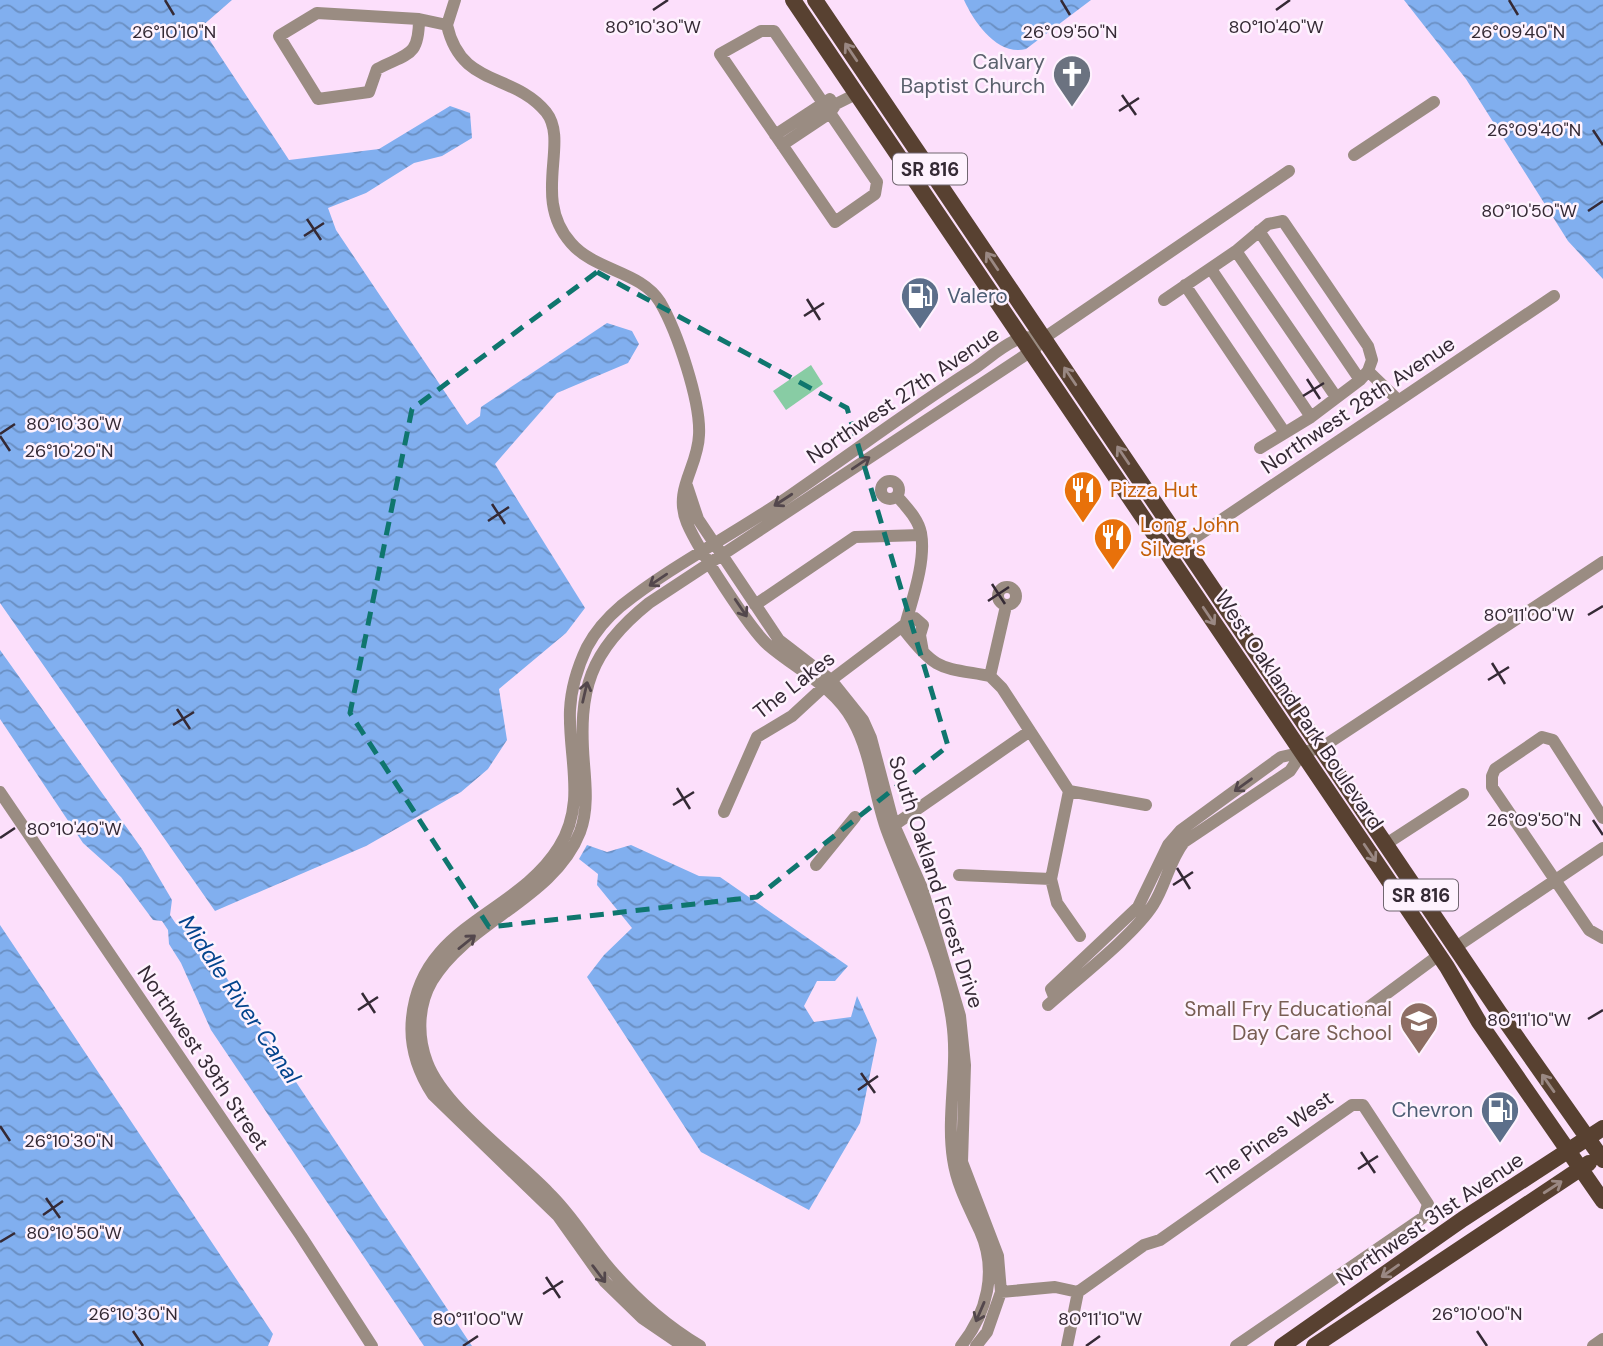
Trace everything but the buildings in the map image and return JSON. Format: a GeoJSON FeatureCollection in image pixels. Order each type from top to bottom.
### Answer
{"type":"FeatureCollection","features":[{"type":"Feature","properties":{"kind":"main road","name":"West Oakland Park Boulevard"},"geometry":{"type":"LineString","coordinates":[[793,0],[1429,940],[1479,1023],[1603,1201]]}},
{"type":"Feature","properties":{"kind":"main road","name":"West Oakland Park Boulevard"},"geometry":{"type":"LineString","coordinates":[[815,0],[1455,947],[1602,1157]]}},
{"type":"Feature","properties":{"kind":"main road"},"geometry":{"type":"LineString","coordinates":[[840,69],[852,76],[867,76]]}},
{"type":"Feature","properties":{"kind":"main road"},"geometry":{"type":"LineString","coordinates":[[853,89],[867,85],[879,95]]}},
{"type":"Feature","properties":{"kind":"main road"},"geometry":{"type":"LineString","coordinates":[[1158,540],[1170,546],[1184,545]]}},
{"type":"Feature","properties":{"kind":"main road"},"geometry":{"type":"LineString","coordinates":[[1171,559],[1202,572]]}},
{"type":"Feature","properties":{"kind":"main road"},"geometry":{"type":"LineString","coordinates":[[1429,940],[1455,947]]}},
{"type":"Feature","properties":{"kind":"main road"},"geometry":{"type":"LineString","coordinates":[[1439,955],[1470,969]]}},
{"type":"Feature","properties":{"kind":"main road","name":"Northwest 31st Avenue"},"geometry":{"type":"LineString","coordinates":[[1282,1346],[1473,1213],[1603,1128]]}},
{"type":"Feature","properties":{"kind":"main road","name":"Northwest 31st Avenue"},"geometry":{"type":"LineString","coordinates":[[1314,1346],[1602,1157]]}},
{"type":"Feature","properties":{"kind":"street"},"geometry":{"type":"LineString","coordinates":[[455,0],[447,24],[451,44],[469,67],[533,100],[547,113],[555,136],[551,197],[556,218],[571,243],[583,254],[650,289],[660,302],[680,353],[698,419],[697,449],[687,475]]}},
{"type":"Feature","properties":{"kind":"street"},"geometry":{"type":"LineString","coordinates":[[419,19],[419,42],[413,50],[377,69],[369,92],[318,99],[279,36],[317,13],[419,19],[447,24]]}},
{"type":"Feature","properties":{"kind":"street"},"geometry":{"type":"LineString","coordinates":[[774,31],[827,108],[877,182],[875,194],[835,222],[720,54],[761,32],[774,31]]}},
{"type":"Feature","properties":{"kind":"street"},"geometry":{"type":"LineString","coordinates":[[778,140],[853,89]]}},
{"type":"Feature","properties":{"kind":"street"},"geometry":{"type":"LineString","coordinates":[[1354,155],[1434,102]]}},
{"type":"Feature","properties":{"kind":"street"},"geometry":{"type":"LineString","coordinates":[[700,1346],[649,1311],[604,1262],[550,1193],[451,1100],[427,1062],[420,1023],[426,992],[446,961],[553,871],[576,841],[584,817],[586,794],[582,705],[590,675],[603,649],[636,614],[711,563],[720,550],[1032,354],[1044,338],[1289,171]]}},
{"type":"Feature","properties":{"kind":"street"},"geometry":{"type":"LineString","coordinates":[[1164,300],[1236,251],[1268,224],[1283,221],[1368,346],[1372,360],[1364,375],[1311,417],[1260,448]]}},
{"type":"Feature","properties":{"kind":"street"},"geometry":{"type":"LineString","coordinates":[[1259,231],[1364,375],[1398,400]]}},
{"type":"Feature","properties":{"kind":"street"},"geometry":{"type":"LineString","coordinates":[[1236,251],[1336,397]]}},
{"type":"Feature","properties":{"kind":"street"},"geometry":{"type":"LineString","coordinates":[[1211,269],[1311,417]]}},
{"type":"Feature","properties":{"kind":"street"},"geometry":{"type":"LineString","coordinates":[[1185,285],[1285,433]]}},
{"type":"Feature","properties":{"kind":"street","name":"Northwest 28th Avenue"},"geometry":{"type":"LineString","coordinates":[[1184,545],[1554,296]]}},
{"type":"Feature","properties":{"kind":"street","name":"Northwest 27th Avenue"},"geometry":{"type":"LineString","coordinates":[[720,550],[1021,338],[1044,338]]}},
{"type":"Feature","properties":{"kind":"street","name":"South Oakland Forest Drive"},"geometry":{"type":"LineString","coordinates":[[687,475],[692,509],[755,606],[784,645],[827,683]]}},
{"type":"Feature","properties":{"kind":"street","name":"South Oakland Forest Drive"},"geometry":{"type":"LineString","coordinates":[[687,475],[681,501],[690,531],[760,636],[849,699],[869,730],[890,828],[922,888],[929,926],[965,1065],[962,1162],[998,1256],[1002,1292],[988,1332],[976,1346]]}},
{"type":"Feature","properties":{"kind":"street"},"geometry":{"type":"LineString","coordinates":[[897,496],[914,517],[921,535],[910,625],[927,659],[944,667],[990,676],[1030,731],[1069,792],[1051,878],[1058,903],[1080,936]]}},
{"type":"Feature","properties":{"kind":"street"},"geometry":{"type":"LineString","coordinates":[[755,606],[855,537],[921,535]]}},
{"type":"Feature","properties":{"kind":"street"},"geometry":{"type":"LineString","coordinates":[[683,1346],[642,1318],[605,1283],[558,1216],[433,1095],[417,1062],[412,1025],[422,977],[439,952],[457,934],[543,867],[568,831],[576,794],[570,699],[580,663],[593,638],[620,607],[702,551],[720,550]]}},
{"type":"Feature","properties":{"kind":"street"},"geometry":{"type":"LineString","coordinates":[[1051,1002],[1144,918],[1161,891],[1166,864],[1177,841],[1290,771],[1302,753],[1321,748],[1603,562]]}},
{"type":"Feature","properties":{"kind":"street"},"geometry":{"type":"LineString","coordinates":[[990,676],[1006,606]]}},
{"type":"Feature","properties":{"kind":"street","name":"The Lakes"},"geometry":{"type":"LineString","coordinates":[[724,812],[757,737],[792,716],[827,683],[887,638],[910,625]]}},
{"type":"Feature","properties":{"kind":"street"},"geometry":{"type":"LineString","coordinates":[[890,828],[1030,731]]}},
{"type":"Feature","properties":{"kind":"street"},"geometry":{"type":"LineString","coordinates":[[1599,937],[1555,880],[1492,788],[1492,776],[1495,769],[1542,737],[1553,740],[1603,818]]}},
{"type":"Feature","properties":{"kind":"street","name":"Northwest 39th Street"},"geometry":{"type":"LineString","coordinates":[[0,792],[301,1236],[372,1346]]}},
{"type":"Feature","properties":{"kind":"street"},"geometry":{"type":"LineString","coordinates":[[1069,792],[1146,805]]}},
{"type":"Feature","properties":{"kind":"street"},"geometry":{"type":"LineString","coordinates":[[1386,844],[1463,794]]}},
{"type":"Feature","properties":{"kind":"street"},"geometry":{"type":"LineString","coordinates":[[816,865],[855,817]]}},
{"type":"Feature","properties":{"kind":"street"},"geometry":{"type":"LineString","coordinates":[[1455,947],[1603,848]]}},
{"type":"Feature","properties":{"kind":"street"},"geometry":{"type":"LineString","coordinates":[[959,876],[1051,878]]}},
{"type":"Feature","properties":{"kind":"street"},"geometry":{"type":"LineString","coordinates":[[1362,1012],[1439,955]]}},
{"type":"Feature","properties":{"kind":"street","name":"South Oakland Forest Drive"},"geometry":{"type":"LineString","coordinates":[[957,1028],[953,1162],[964,1199],[982,1235],[990,1279],[979,1316],[961,1346]]}},
{"type":"Feature","properties":{"kind":"street","name":"The Pines West"},"geometry":{"type":"LineString","coordinates":[[1078,1292],[1144,1245],[1160,1240],[1352,1105],[1363,1105],[1428,1204],[1423,1217],[1236,1346]]}},
{"type":"Feature","properties":{"kind":"street"},"geometry":{"type":"LineString","coordinates":[[1002,1292],[1055,1287],[1078,1292],[1066,1346]]}},
{"type":"Feature","properties":{"kind":"highlighted area"},"geometry":{"type":"Polygon","coordinates":[[[597,272],[847,408],[948,746],[757,897],[489,927],[350,713],[412,409],[597,272]]]}},
{"type":"Feature","properties":{"kind":"green space"},"geometry":{"type":"Polygon","coordinates":[[[811,365],[823,384],[786,410],[773,391],[811,365]]]}},
{"type":"Feature","properties":{"kind":"water"},"geometry":{"type":"Polygon","coordinates":[[[0,0],[232,0],[201,27],[289,160],[379,149],[450,106],[470,113],[472,138],[442,156],[414,163],[366,193],[328,208],[336,230],[467,425],[480,416],[481,407],[607,323],[632,331],[639,344],[628,363],[557,393],[495,464],[585,608],[566,633],[499,689],[507,740],[488,769],[461,792],[366,846],[215,911],[0,603],[0,0]]]}},
{"type":"Feature","properties":{"kind":"water"},"geometry":{"type":"Polygon","coordinates":[[[964,0],[1091,0],[1026,49],[1016,50],[1006,48],[989,36],[974,19],[964,0]]]}},
{"type":"Feature","properties":{"kind":"water"},"geometry":{"type":"Polygon","coordinates":[[[1404,0],[1603,0],[1603,279],[1568,241],[1466,79],[1404,0]]]}},
{"type":"Feature","properties":{"kind":"water","name":"Middle River Canal"},"geometry":{"type":"Polygon","coordinates":[[[0,650],[142,849],[172,900],[170,915],[176,924],[188,927],[204,944],[472,1346],[424,1346],[211,1030],[181,963],[169,944],[168,930],[162,921],[153,920],[121,877],[83,843],[0,719],[0,650]]]}},
{"type":"Feature","properties":{"kind":"water"},"geometry":{"type":"Polygon","coordinates":[[[587,845],[607,852],[631,845],[699,876],[720,877],[848,966],[835,981],[817,981],[804,1006],[814,1022],[851,1017],[857,996],[877,1040],[860,1123],[809,1210],[701,1152],[587,977],[604,955],[632,928],[597,885],[598,874],[579,859],[587,845]]]}},
{"type":"Feature","properties":{"kind":"water"},"geometry":{"type":"Polygon","coordinates":[[[0,925],[273,1334],[268,1346],[0,1346],[0,925]]]}},
{"type":"Feature","properties":{"kind":"place","name":"Calvary Baptist Church"},"geometry":{"type":"Point","coordinates":[1072,108]}},
{"type":"Feature","properties":{"kind":"place","name":"Valero"},"geometry":{"type":"Point","coordinates":[920,330]}},
{"type":"Feature","properties":{"kind":"place","name":"Pizza Hut"},"geometry":{"type":"Point","coordinates":[1083,524]}},
{"type":"Feature","properties":{"kind":"place","name":"Long John Silver's"},"geometry":{"type":"Point","coordinates":[1113,571]}},
{"type":"Feature","properties":{"kind":"place","name":"Small Fry Educational Day Care School"},"geometry":{"type":"Point","coordinates":[1419,1055]}},
{"type":"Feature","properties":{"kind":"place","name":"Chevron"},"geometry":{"type":"Point","coordinates":[1500,1144]}}]}
